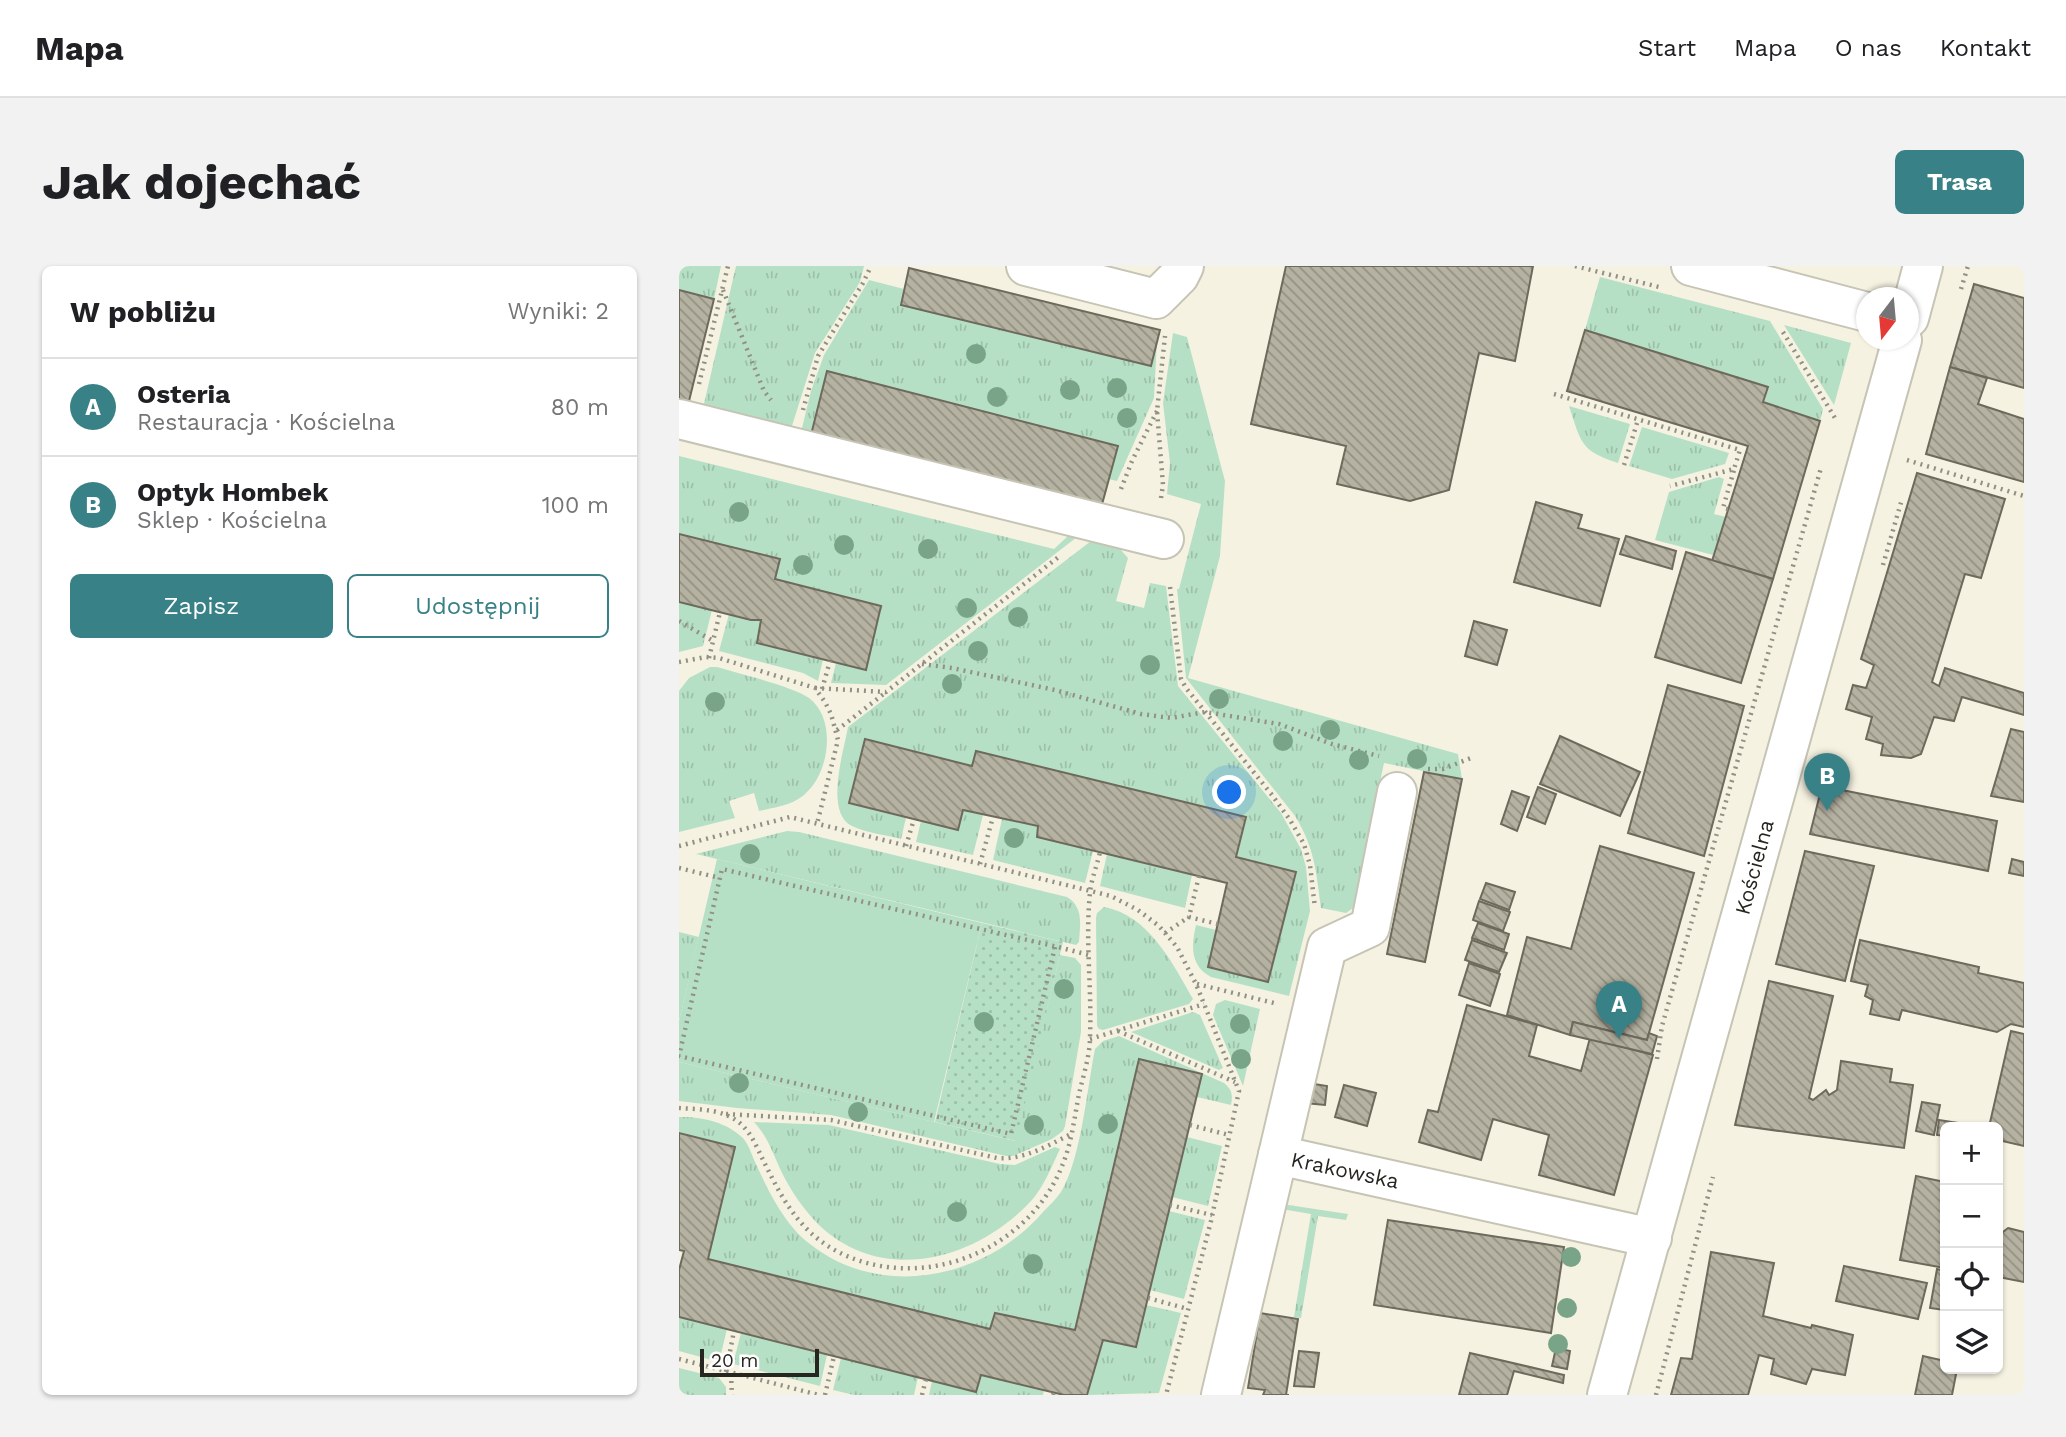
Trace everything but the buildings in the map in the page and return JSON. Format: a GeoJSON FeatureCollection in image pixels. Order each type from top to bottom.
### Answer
{"type":"FeatureCollection","features":[{"type":"Feature","properties":{"kind":"street"},"geometry":{"type":"LineString","coordinates":[[1026,266],[1156,299],[1179,276],[1184,266]]}},
{"type":"Feature","properties":{"kind":"street"},"geometry":{"type":"LineString","coordinates":[[1691,266],[1856,309]]}},
{"type":"Feature","properties":{"kind":"street"},"geometry":{"type":"LineString","coordinates":[[1917,287],[1923,266]]}},
{"type":"Feature","properties":{"kind":"street","name":"Kościelna"},"geometry":{"type":"LineString","coordinates":[[1607,1395],[1814,644],[1899,350]]}},
{"type":"Feature","properties":{"kind":"street"},"geometry":{"type":"LineString","coordinates":[[685,420],[1110,509],[1159,538]]}},
{"type":"Feature","properties":{"kind":"street"},"geometry":{"type":"LineString","coordinates":[[1278,1155],[1327,947],[1370,927],[1407,779]]}},
{"type":"Feature","properties":{"kind":"street","name":"Krakowska"},"geometry":{"type":"LineString","coordinates":[[1221,1395],[1278,1155],[1652,1238]]}},
{"type":"Feature","properties":{"kind":"path"},"geometry":{"type":"LineString","coordinates":[[685,420],[728,266]]}},
{"type":"Feature","properties":{"kind":"path"},"geometry":{"type":"LineString","coordinates":[[800,422],[818,356],[871,266]]}},
{"type":"Feature","properties":{"kind":"path"},"geometry":{"type":"LineString","coordinates":[[722,289],[764,391],[772,402]]}},
{"type":"Feature","properties":{"kind":"path"},"geometry":{"type":"LineString","coordinates":[[1156,299],[1167,325],[1157,411],[1163,485],[1159,538]]}},
{"type":"Feature","properties":{"kind":"path"},"geometry":{"type":"LineString","coordinates":[[1781,328],[1835,418],[1836,414]]}},
{"type":"Feature","properties":{"kind":"path"},"geometry":{"type":"LineString","coordinates":[[1554,394],[1740,450],[1723,508],[1728,509]]}},
{"type":"Feature","properties":{"kind":"path"},"geometry":{"type":"LineString","coordinates":[[836,730],[922,664],[1110,509],[1157,411]]}},
{"type":"Feature","properties":{"kind":"path"},"geometry":{"type":"LineString","coordinates":[[1624,465],[1638,420]]}},
{"type":"Feature","properties":{"kind":"path"},"geometry":{"type":"LineString","coordinates":[[1654,1068],[1662,1026],[1823,458]]}},
{"type":"Feature","properties":{"kind":"path"},"geometry":{"type":"LineString","coordinates":[[1902,458],[2024,496]]}},
{"type":"Feature","properties":{"kind":"path"},"geometry":{"type":"LineString","coordinates":[[1670,486],[1734,469]]}},
{"type":"Feature","properties":{"kind":"path"},"geometry":{"type":"LineString","coordinates":[[1171,587],[1181,679],[1272,795],[1304,844],[1310,865],[1315,913]]}},
{"type":"Feature","properties":{"kind":"path"},"geometry":{"type":"LineString","coordinates":[[709,658],[720,611]]}},
{"type":"Feature","properties":{"kind":"path"},"geometry":{"type":"LineString","coordinates":[[679,621],[713,641]]}},
{"type":"Feature","properties":{"kind":"path"},"geometry":{"type":"LineString","coordinates":[[679,662],[719,658],[815,688],[886,692]]}},
{"type":"Feature","properties":{"kind":"path"},"geometry":{"type":"LineString","coordinates":[[822,689],[830,661]]}},
{"type":"Feature","properties":{"kind":"path"},"geometry":{"type":"LineString","coordinates":[[922,664],[1055,690],[1141,714],[1171,718],[1205,712],[1279,724],[1332,744],[1380,757]]}},
{"type":"Feature","properties":{"kind":"path"},"geometry":{"type":"LineString","coordinates":[[815,688],[831,714],[838,740],[817,824]]}},
{"type":"Feature","properties":{"kind":"path"},"geometry":{"type":"LineString","coordinates":[[1407,779],[1471,758]]}},
{"type":"Feature","properties":{"kind":"path"},"geometry":{"type":"LineString","coordinates":[[679,846],[790,817],[1111,896],[1138,910],[1165,933],[1177,947],[1196,984],[1239,1091],[1212,1215],[1166,1395]]}},
{"type":"Feature","properties":{"kind":"path"},"geometry":{"type":"LineString","coordinates":[[980,864],[993,817]]}},
{"type":"Feature","properties":{"kind":"path"},"geometry":{"type":"LineString","coordinates":[[906,846],[914,819]]}},
{"type":"Feature","properties":{"kind":"path"},"geometry":{"type":"LineString","coordinates":[[726,1114],[742,1124],[752,1136],[786,1204],[804,1226],[823,1244],[867,1264],[920,1269],[968,1258],[991,1247],[1014,1231],[1052,1188],[1063,1165],[1071,1134],[1090,1039],[1090,892],[1100,852]]}},
{"type":"Feature","properties":{"kind":"path"},"geometry":{"type":"LineString","coordinates":[[679,868],[720,878]]}},
{"type":"Feature","properties":{"kind":"path"},"geometry":{"type":"LineString","coordinates":[[1055,947],[1011,1134],[679,1056],[722,869],[1055,947],[1089,955]]}},
{"type":"Feature","properties":{"kind":"path"},"geometry":{"type":"LineString","coordinates":[[1165,933],[1189,917],[1199,876]]}},
{"type":"Feature","properties":{"kind":"path"},"geometry":{"type":"LineString","coordinates":[[1189,917],[1218,924]]}},
{"type":"Feature","properties":{"kind":"path"},"geometry":{"type":"LineString","coordinates":[[1196,984],[1312,1013]]}},
{"type":"Feature","properties":{"kind":"path"},"geometry":{"type":"LineString","coordinates":[[1090,1039],[1204,1004]]}},
{"type":"Feature","properties":{"kind":"path"},"geometry":{"type":"LineString","coordinates":[[1118,1031],[1235,1082]]}},
{"type":"Feature","properties":{"kind":"path"},"geometry":{"type":"LineString","coordinates":[[679,1108],[726,1114],[831,1120],[1010,1159],[1024,1157],[1071,1134]]}},
{"type":"Feature","properties":{"kind":"path"},"geometry":{"type":"LineString","coordinates":[[1190,1125],[1229,1135]]}},
{"type":"Feature","properties":{"kind":"path"},"geometry":{"type":"LineString","coordinates":[[1170,1205],[1212,1215]]}},
{"type":"Feature","properties":{"kind":"path"},"geometry":{"type":"LineString","coordinates":[[1148,1298],[1188,1309]]}},
{"type":"Feature","properties":{"kind":"path"},"geometry":{"type":"LineString","coordinates":[[732,1395],[728,1373],[734,1331]]}},
{"type":"Feature","properties":{"kind":"path"},"geometry":{"type":"LineString","coordinates":[[825,1395],[834,1356]]}},
{"type":"Feature","properties":{"kind":"path"},"geometry":{"type":"LineString","coordinates":[[679,1359],[820,1395]]}},
{"type":"Feature","properties":{"kind":"path"},"geometry":{"type":"LineString","coordinates":[[922,1395],[926,1379]]}},
{"type":"Feature","properties":{"kind":"green space"},"geometry":{"type":"Polygon","coordinates":[[[679,266],[721,266],[714,299],[679,290],[679,266]]]}},
{"type":"Feature","properties":{"kind":"green space"},"geometry":{"type":"Polygon","coordinates":[[[736,266],[864,266],[860,282],[815,353],[791,429],[703,408],[736,266]]]}},
{"type":"Feature","properties":{"kind":"green space"},"geometry":{"type":"Polygon","coordinates":[[[1600,277],[1770,321],[1823,409],[1820,421],[1763,402],[1767,387],[1585,330],[1600,277]]]}},
{"type":"Feature","properties":{"kind":"green space"},"geometry":{"type":"Polygon","coordinates":[[[869,280],[904,289],[901,305],[1150,366],[1157,340],[1154,398],[1117,481],[1108,479],[1117,446],[827,372],[811,435],[801,432],[811,391],[824,355],[869,280]]]}},
{"type":"Feature","properties":{"kind":"green space"},"geometry":{"type":"Polygon","coordinates":[[[1784,325],[1851,343],[1834,405],[1784,325]]]}},
{"type":"Feature","properties":{"kind":"green space"},"geometry":{"type":"Polygon","coordinates":[[[1173,333],[1187,337],[1225,481],[1220,556],[1188,678],[1458,754],[1462,779],[1384,763],[1353,908],[1346,913],[1321,908],[1311,850],[1295,816],[1186,678],[1177,589],[1201,504],[1167,494],[1170,463],[1163,403],[1173,333]]]}},
{"type":"Feature","properties":{"kind":"green space"},"geometry":{"type":"Polygon","coordinates":[[[1569,406],[1630,424],[1618,463],[1589,449],[1580,437],[1569,406]]]}},
{"type":"Feature","properties":{"kind":"green space"},"geometry":{"type":"Polygon","coordinates":[[[1642,427],[1729,453],[1725,464],[1672,479],[1629,466],[1642,427]]]}},
{"type":"Feature","properties":{"kind":"green space"},"geometry":{"type":"Polygon","coordinates":[[[679,456],[1054,549],[1069,535],[1077,537],[886,685],[831,683],[836,663],[866,669],[881,606],[775,579],[679,534],[679,456]]]}},
{"type":"Feature","properties":{"kind":"green space"},"geometry":{"type":"Polygon","coordinates":[[[1719,477],[1724,479],[1714,514],[1726,517],[1713,555],[1655,540],[1669,492],[1719,477]]]}},
{"type":"Feature","properties":{"kind":"green space"},"geometry":{"type":"Polygon","coordinates":[[[1091,541],[1120,549],[1128,558],[1116,601],[1144,608],[1150,583],[1166,586],[1178,686],[1281,813],[1301,849],[1306,867],[1310,911],[1289,996],[1211,977],[1199,967],[1194,955],[1196,925],[1216,930],[1269,981],[1296,872],[1236,857],[1245,817],[977,751],[972,766],[866,740],[849,803],[906,818],[901,839],[852,826],[844,819],[839,808],[838,780],[848,727],[1091,541]]]}},
{"type":"Feature","properties":{"kind":"green space"},"geometry":{"type":"Polygon","coordinates":[[[679,602],[712,610],[703,646],[679,652],[679,602]]]}},
{"type":"Feature","properties":{"kind":"green space"},"geometry":{"type":"Polygon","coordinates":[[[729,614],[761,620],[757,643],[823,659],[818,681],[803,673],[719,651],[729,614]]]}},
{"type":"Feature","properties":{"kind":"green space"},"geometry":{"type":"Polygon","coordinates":[[[710,667],[778,685],[809,698],[818,707],[823,718],[827,744],[825,757],[815,782],[798,799],[759,811],[754,793],[729,801],[735,818],[679,832],[679,691],[689,678],[710,667]]]}},
{"type":"Feature","properties":{"kind":"green space"},"geometry":{"type":"Polygon","coordinates":[[[963,810],[983,815],[973,855],[916,842],[921,821],[958,830],[963,810]]]}},
{"type":"Feature","properties":{"kind":"green space"},"geometry":{"type":"Polygon","coordinates":[[[1002,819],[1038,826],[1037,837],[1093,851],[1085,883],[993,860],[1002,819]]]}},
{"type":"Feature","properties":{"kind":"green space"},"geometry":{"type":"Polygon","coordinates":[[[787,831],[1067,897],[1079,911],[1079,942],[1076,945],[696,854],[787,831]]]}},
{"type":"Feature","properties":{"kind":"green space"},"geometry":{"type":"Polygon","coordinates":[[[1107,854],[1192,875],[1185,908],[1100,886],[1107,854]]]}},
{"type":"Feature","properties":{"kind":"green space"},"geometry":{"type":"Polygon","coordinates":[[[717,859],[982,923],[934,1122],[679,1062],[679,1021],[717,859]]]}},
{"type":"Feature","properties":{"kind":"green space"},"geometry":{"type":"Polygon","coordinates":[[[1104,907],[1120,912],[1147,930],[1168,957],[1193,999],[1189,1004],[1099,1029],[1096,918],[1097,913],[1104,907]]]}},
{"type":"Feature","properties":{"kind":"green space"},"geometry":{"type":"Polygon","coordinates":[[[982,923],[1063,942],[1016,1141],[935,1122],[982,923]]]}},
{"type":"Feature","properties":{"kind":"green space"},"geometry":{"type":"Polygon","coordinates":[[[679,932],[699,937],[679,1021],[679,932]]]}},
{"type":"Feature","properties":{"kind":"green space"},"geometry":{"type":"Polygon","coordinates":[[[1060,955],[1075,958],[1081,965],[1081,1032],[1065,1126],[1063,1131],[1052,1139],[1013,1156],[831,1115],[679,1101],[679,1062],[1015,1141],[1060,955]]]}},
{"type":"Feature","properties":{"kind":"green space"},"geometry":{"type":"Polygon","coordinates":[[[1225,1000],[1260,1009],[1243,1086],[1213,1015],[1216,1004],[1225,1000]]]}},
{"type":"Feature","properties":{"kind":"green space"},"geometry":{"type":"Polygon","coordinates":[[[1193,1012],[1200,1015],[1223,1068],[1219,1070],[1131,1032],[1193,1012]]]}},
{"type":"Feature","properties":{"kind":"green space"},"geometry":{"type":"Polygon","coordinates":[[[1119,1036],[1224,1083],[1229,1088],[1232,1101],[1231,1105],[1197,1097],[1202,1074],[1139,1060],[1075,1330],[995,1313],[990,1329],[708,1259],[735,1147],[679,1133],[679,1117],[713,1121],[737,1132],[749,1148],[786,1219],[801,1237],[838,1262],[869,1272],[900,1276],[932,1274],[963,1266],[993,1253],[1020,1235],[1059,1195],[1074,1161],[1095,1049],[1103,1041],[1119,1036]]]}},
{"type":"Feature","properties":{"kind":"green space"},"geometry":{"type":"Polygon","coordinates":[[[754,1122],[829,1125],[1000,1164],[1015,1165],[1055,1147],[1060,1149],[1032,1200],[1010,1221],[985,1238],[957,1250],[929,1258],[900,1260],[872,1255],[844,1244],[819,1225],[794,1193],[767,1140],[754,1122]]]}},
{"type":"Feature","properties":{"kind":"green space"},"geometry":{"type":"Polygon","coordinates":[[[1187,1137],[1222,1146],[1208,1206],[1172,1197],[1187,1137]]]}},
{"type":"Feature","properties":{"kind":"green space"},"geometry":{"type":"Polygon","coordinates":[[[1282,1204],[1348,1214],[1346,1220],[1318,1216],[1301,1318],[1294,1317],[1311,1214],[1281,1209],[1282,1204]]]}},
{"type":"Feature","properties":{"kind":"green space"},"geometry":{"type":"Polygon","coordinates":[[[1169,1211],[1205,1220],[1184,1299],[1150,1290],[1169,1211]]]}},
{"type":"Feature","properties":{"kind":"green space"},"geometry":{"type":"Polygon","coordinates":[[[1146,1305],[1181,1313],[1159,1393],[1088,1395],[1103,1340],[1146,1305]]]}},
{"type":"Feature","properties":{"kind":"green space"},"geometry":{"type":"Polygon","coordinates":[[[679,1317],[727,1329],[719,1362],[679,1351],[679,1317]]]}},
{"type":"Feature","properties":{"kind":"green space"},"geometry":{"type":"Polygon","coordinates":[[[741,1333],[827,1355],[820,1386],[733,1364],[741,1333]]]}},
{"type":"Feature","properties":{"kind":"green space"},"geometry":{"type":"Polygon","coordinates":[[[841,1358],[918,1377],[914,1395],[854,1395],[833,1390],[841,1358]]]}},
{"type":"Feature","properties":{"kind":"green space"},"geometry":{"type":"Polygon","coordinates":[[[679,1368],[719,1378],[726,1387],[726,1395],[679,1395],[679,1368]]]}},
{"type":"Feature","properties":{"kind":"green space"},"geometry":{"type":"Polygon","coordinates":[[[981,1375],[1044,1390],[1043,1395],[929,1395],[932,1381],[981,1375]]]}},
{"type":"Feature","properties":{"kind":"place","name":"Optyk Hombek"},"geometry":{"type":"Point","coordinates":[1827,811]}},
{"type":"Feature","properties":{"kind":"place","name":"Osteria"},"geometry":{"type":"Point","coordinates":[1619,1039]}}]}
